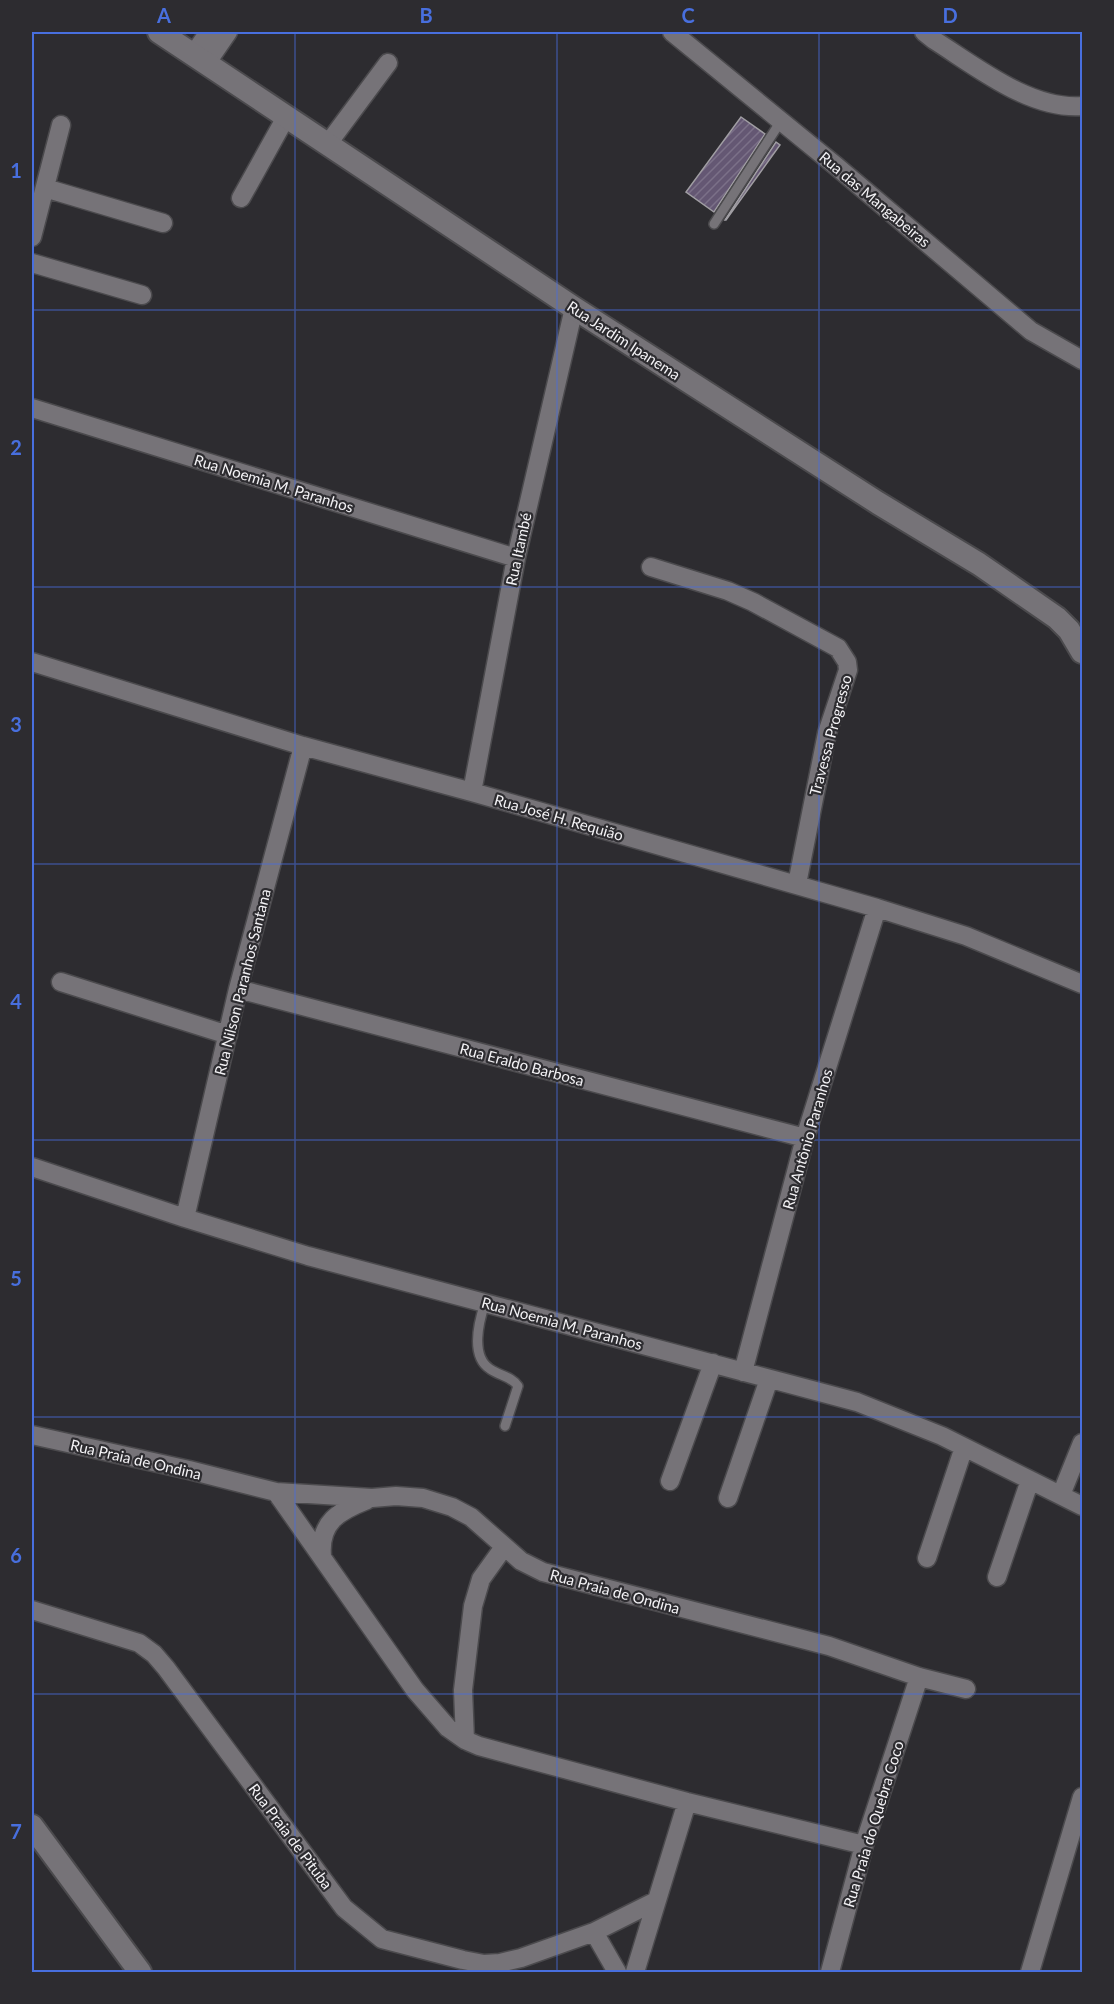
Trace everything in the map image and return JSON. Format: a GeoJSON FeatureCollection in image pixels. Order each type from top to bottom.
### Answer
{"type":"FeatureCollection","features":[{"type":"Feature","properties":{"kind":"street","name":"Rua Jardim Ipanema"},"geometry":{"type":"LineString","coordinates":[[159,32],[574,308],[878,503],[979,564],[1057,618],[1069,630],[1083,652]]}},
{"type":"Feature","properties":{"kind":"street"},"geometry":{"type":"LineString","coordinates":[[200,60],[209,32]]}},
{"type":"Feature","properties":{"kind":"street"},"geometry":{"type":"LineString","coordinates":[[200,60],[228,32]]}},
{"type":"Feature","properties":{"kind":"street","name":"Rua das Mangabeiras"},"geometry":{"type":"LineString","coordinates":[[672,32],[1031,332],[1083,360]]}},
{"type":"Feature","properties":{"kind":"street"},"geometry":{"type":"LineString","coordinates":[[924,32],[1017,91],[1047,103],[1083,106]]}},
{"type":"Feature","properties":{"kind":"street"},"geometry":{"type":"LineString","coordinates":[[327,145],[388,63]]}},
{"type":"Feature","properties":{"kind":"street"},"geometry":{"type":"LineString","coordinates":[[241,198],[286,117]]}},
{"type":"Feature","properties":{"kind":"street"},"geometry":{"type":"LineString","coordinates":[[32,237],[61,125]]}},
{"type":"Feature","properties":{"kind":"street"},"geometry":{"type":"LineString","coordinates":[[45,188],[163,223]]}},
{"type":"Feature","properties":{"kind":"street"},"geometry":{"type":"LineString","coordinates":[[32,263],[142,295]]}},
{"type":"Feature","properties":{"kind":"street","name":"Rua Itambé"},"geometry":{"type":"LineString","coordinates":[[472,792],[516,558],[574,308]]}},
{"type":"Feature","properties":{"kind":"street","name":"Rua Noemia M. Paranhos"},"geometry":{"type":"LineString","coordinates":[[32,408],[516,558]]}},
{"type":"Feature","properties":{"kind":"street","name":"Travessa Progresso"},"geometry":{"type":"LineString","coordinates":[[651,567],[728,591],[753,602],[838,648],[847,662],[848,670],[827,733],[797,884]]}},
{"type":"Feature","properties":{"kind":"street","name":"Rua José H. Requião"},"geometry":{"type":"LineString","coordinates":[[32,662],[303,746],[878,908],[966,936],[1083,984]]}},
{"type":"Feature","properties":{"kind":"street","name":"Rua Nilson Paranhos Santana"},"geometry":{"type":"LineString","coordinates":[[185,1218],[238,989],[303,746]]}},
{"type":"Feature","properties":{"kind":"street","name":"Rua Antônio Paranhos"},"geometry":{"type":"LineString","coordinates":[[743,1371],[805,1138],[878,908]]}},
{"type":"Feature","properties":{"kind":"street"},"geometry":{"type":"LineString","coordinates":[[61,982],[228,1035]]}},
{"type":"Feature","properties":{"kind":"street","name":"Rua Eraldo Barbosa"},"geometry":{"type":"LineString","coordinates":[[238,989],[805,1138]]}},
{"type":"Feature","properties":{"kind":"street","name":"Rua Noemia M. Paranhos"},"geometry":{"type":"LineString","coordinates":[[32,1167],[308,1256],[857,1402],[914,1424],[964,1447],[1083,1506]]}},
{"type":"Feature","properties":{"kind":"street"},"geometry":{"type":"LineString","coordinates":[[670,1481],[712,1364]]}},
{"type":"Feature","properties":{"kind":"street"},"geometry":{"type":"LineString","coordinates":[[728,1498],[769,1378]]}},
{"type":"Feature","properties":{"kind":"street","name":"Rua Praia de Ondina"},"geometry":{"type":"LineString","coordinates":[[32,1436],[189,1470],[276,1492],[372,1498],[396,1496],[423,1498],[452,1507],[471,1517],[521,1561],[543,1572],[829,1646],[920,1677],[966,1689]]}},
{"type":"Feature","properties":{"kind":"street"},"geometry":{"type":"LineString","coordinates":[[1061,1495],[1083,1443]]}},
{"type":"Feature","properties":{"kind":"street"},"geometry":{"type":"LineString","coordinates":[[927,1558],[964,1447]]}},
{"type":"Feature","properties":{"kind":"street"},"geometry":{"type":"LineString","coordinates":[[998,1577],[1030,1480]]}},
{"type":"Feature","properties":{"kind":"street"},"geometry":{"type":"LineString","coordinates":[[276,1492],[415,1689],[448,1728],[465,1740],[479,1746],[687,1802],[864,1845]]}},
{"type":"Feature","properties":{"kind":"street"},"geometry":{"type":"LineString","coordinates":[[322,1556],[321,1542],[325,1530],[333,1520],[345,1509],[372,1498]]}},
{"type":"Feature","properties":{"kind":"street"},"geometry":{"type":"LineString","coordinates":[[465,1740],[463,1690],[473,1606],[481,1579],[504,1546]]}},
{"type":"Feature","properties":{"kind":"street","name":"Rua Praia de Pituba"},"geometry":{"type":"LineString","coordinates":[[32,1610],[139,1643],[154,1654],[344,1908],[382,1939],[463,1960],[484,1964],[500,1963],[521,1958],[594,1932],[656,1901]]}},
{"type":"Feature","properties":{"kind":"street","name":"Rua Praia do Quebra Coco"},"geometry":{"type":"LineString","coordinates":[[830,1972],[864,1845],[920,1677]]}},
{"type":"Feature","properties":{"kind":"street"},"geometry":{"type":"LineString","coordinates":[[1030,1972],[1083,1797]]}},
{"type":"Feature","properties":{"kind":"street"},"geometry":{"type":"LineString","coordinates":[[635,1972],[687,1802]]}},
{"type":"Feature","properties":{"kind":"street"},"geometry":{"type":"LineString","coordinates":[[32,1826],[140,1972]]}},
{"type":"Feature","properties":{"kind":"street"},"geometry":{"type":"LineString","coordinates":[[594,1932],[617,1972]]}},
{"type":"Feature","properties":{"kind":"lane"},"geometry":{"type":"LineString","coordinates":[[714,225],[781,121]]}},
{"type":"Feature","properties":{"kind":"lane"},"geometry":{"type":"LineString","coordinates":[[486,1303],[478,1324],[479,1348],[483,1359],[487,1367],[514,1380],[518,1386],[505,1426]]}},
{"type":"Feature","properties":{"kind":"building"},"geometry":{"type":"Polygon","coordinates":[[[741,117],[765,134],[714,212],[686,192],[741,117]]]}},
{"type":"Feature","properties":{"kind":"building"},"geometry":{"type":"Polygon","coordinates":[[[776,142],[780,145],[725,220],[776,142]]]}}]}
